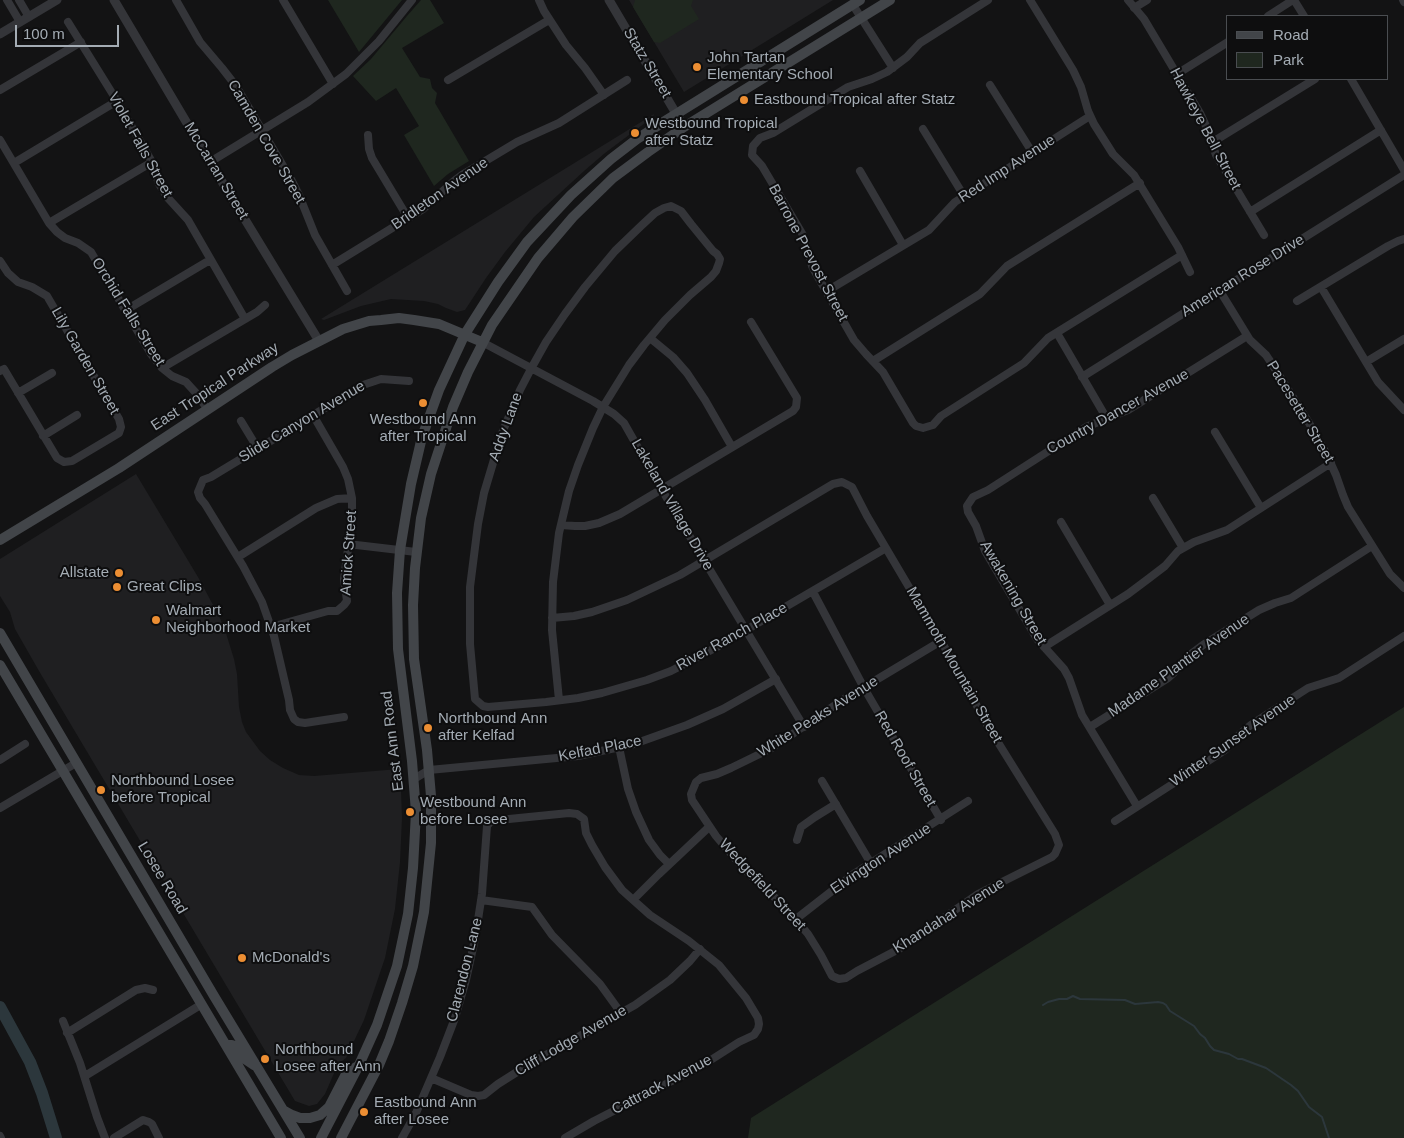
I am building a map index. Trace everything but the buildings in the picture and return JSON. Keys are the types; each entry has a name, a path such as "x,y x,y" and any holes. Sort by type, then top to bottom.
{"main road":[{"path":"482,342 500,312 538,258 573,217 623,170 684,127 890,0"},
{"path":"465,334 489,294 538,230 611,159 637,139 676,114 856,2"},
{"name":"East Tropical Parkway","path":"0,540 120,468 272,367 334,333 371,321 399,318 439,324 482,342"},
{"name":"East Ann Road","path":"321,1138 372,1037 391,985 408,914 415,835 414,779 398,649 397,593 400,550 411,484 421,443 439,390 465,334"},
{"name":"East Ann Road","path":"341,1138 379,1066 398,1016 420,934 427,884 431,828 429,770 414,653 413,599 416,552 421,518 434,462 453,407 482,342"},
{"name":"Losee Road","path":"0,633 226,1017 300,1138"},
{"name":"Losee Road","path":"0,665 281,1138"},
{"path":"391,985 406,990"},
{"path":"202,1004 210,1003 215,1011 226,1017"},
{"path":"226,1045 236,1047 242,1057 257,1066"},
{"path":"283,1110 300,1118 320,1115 329,1107 346,1074 359,1065"}],"street":[{"path":"7,0 20,22"},
{"path":"19,0 29,17"},
{"path":"0,34 57,0"},
{"name":"McCarran Street","path":"114,0 319,341"},
{"name":"Camden Cove Street","path":"176,0 200,42 236,86 296,188 315,235 346,291"},
{"path":"283,0 333,84"},
{"path":"210,162 308,102 346,74 369,52 412,0"},
{"path":"539,0 549,20 566,45 604,95"},
{"name":"Statz Street","path":"609,0 684,127"},
{"path":"856,2 861,18 893,68 920,43 988,0"},
{"path":"1030,0 1073,70 1090,116 1113,154 1132,172 1140,183 1190,272"},
{"name":"Hawkeye Bell Street","path":"1128,0 1144,19 1200,113 1216,155 1264,235"},
{"path":"1134,8 1147,0"},
{"path":"1270,15 1293,0 1303,15"},
{"path":"448,80 549,20"},
{"name":"Violet Falls Street","path":"68,22 152,162 167,197 188,220 245,319"},
{"path":"0,90 81,42"},
{"path":"1177,74 1226,43"},
{"name":"Barrone Prevost Street","path":"893,68 880,76 848,87 773,133 760,138 753,146 752,155 762,166 798,227 806,242 812,266 854,340 883,372 913,423 923,428 933,425 941,416 1024,363 1043,343 1056,333"},
{"name":"Bridleton Avenue","path":"332,265 422,209 462,175 517,142 559,123 627,80"},
{"path":"1211,143 1313,80"},
{"path":"1352,80 1404,170"},
{"path":"990,85 1032,152"},
{"path":"14,163 117,102"},
{"name":"Red Imp Avenue","path":"826,291 928,230 955,202 1090,116"},
{"path":"923,129 964,196"},
{"path":"1250,212 1381,130"},
{"path":"368,134 372,158 408,218"},
{"name":"Orchid Falls Street","path":"0,140 49,223 56,232 91,252 162,368 172,376 186,382 208,410"},
{"path":"49,223 152,162"},
{"path":"860,172 903,245"},
{"name":"American Rose Drive","path":"1082,377 1404,175"},
{"path":"873,361 980,294 1007,266 1140,183"},
{"name":"Addy Lane","path":"478,702 475,699 474,693 470,644 470,587 484,493 502,433 520,390 546,342 585,287 615,251 655,214 671,206 681,211 720,259 716,271 711,277 676,308 650,338"},
{"path":"1298,301 1388,246 1404,239"},
{"path":"1107,419 1056,333 1182,255"},
{"path":"126,310 210,260"},
{"name":"Lily Garden Street","path":"0,261 8,273 18,282 32,287 47,296 119,419 121,427 119,432 72,461 64,462 56,458 43,436"},
{"path":"1321,287 1384,390 1404,410"},
{"name":"Pacesetter Street","path":"1220,290 1247,336 1266,355 1309,423 1331,464 1346,501 1390,574 1404,588"},
{"path":"162,368 245,319 265,305"},
{"path":"561,525 585,526 608,520 662,490 793,411 796,407 797,398 751,322"},
{"name":"Country Dancer Avenue","path":"967,506 973,497 988,490 1086,427 1128,410 1247,336"},
{"path":"559,700 552,618 553,582 561,525 569,491 603,407 624,372 650,338 673,357 687,373 708,404 732,447"},
{"path":"1366,362 1404,339"},
{"name":"Lakeland Village Drive","path":"482,342 532,367 603,407 624,423 804,727"},
{"path":"2,370 43,436 77,415"},
{"path":"18,393 52,373"},
{"name":"Slide Canyon Avenue","path":"238,557 200,498 198,492 201,483 206,478 211,477 258,449 363,384 388,379 409,381"},
{"name":"Amick Street","path":"271,627 337,611 341,609 346,601 344,579 352,520 352,498 343,467 313,415"},
{"path":"241,421 258,449"},
{"path":"1215,432 1261,508"},
{"path":"1044,647 1158,572 1178,551 1200,540 1221,533 1331,464"},
{"name":"Mammoth Mountain Street","path":"705,561 833,484 842,482 852,487 986,723 1055,834 1059,845 1058,850"},
{"path":"344,717 305,723 294,719 290,710 271,627 259,595 238,557 322,505 336,499 352,498"},
{"path":"1153,498 1183,548"},
{"name":"Awakening Street","path":"967,506 985,551 1037,639 1064,669 1082,715 1137,806"},
{"path":"1061,522 1110,605"},
{"path":"348,544 416,552"},
{"name":"Madame Plantier Avenue","path":"1090,727 1168,678 1191,654 1203,645 1259,610 1291,598 1372,546"},
{"name":"River Ranch Place","path":"478,702 488,707 578,698 647,680 696,659 886,548"},
{"path":"552,618 592,612 627,600 705,561"},
{"name":"Red Roof Street","path":"812,592 864,688 941,820"},
{"name":"Winter Sunset Avenue","path":"1116,821 1225,750 1252,724 1300,693 1308,688 1338,678 1404,636"},
{"name":"White Peaks Avenue","path":"693,787 701,778 717,774 779,744 841,701 941,641"},
{"name":"Kelfad Place","path":"414,779 429,770 578,756 660,736 722,709 776,679"},
{"path":"0,760 25,744"},
{"path":"619,747 628,790 636,812 650,840 669,864"},
{"path":"0,808 76,763"},
{"path":"822,781 870,862"},
{"name":"Wedgefield Street","path":"693,787 692,800 716,836 743,868 796,919 815,944 832,976 839,979"},
{"name":"Elvington Avenue","path":"796,919 854,872 941,820 968,801"},
{"path":"796,840 801,827 836,804"},
{"name":"Clarendon Lane","path":"402,1138 416,1113 431,1078 462,996 472,955 484,882 487,826 490,822 556,814 580,815 584,819 586,833 605,868 622,890 633,900"},
{"path":"700,949 650,915 633,900 710,827"},
{"name":"Khandahar Avenue","path":"839,979 846,978 899,949 978,894 1052,857 1058,850"},
{"path":"481,900 532,907 552,935 600,984 621,1013"},
{"name":"Cliff Lodge Avenue","path":"431,1078 471,1095 484,1095 528,1065 621,1013 670,980 700,949"},
{"name":"Cattrack Avenue","path":"565,1138 703,1065 739,1042 754,1035 758,1030 758,1018 737,986 719,965 700,949"},
{"path":"67,1033 136,990 145,988 153,990"},
{"path":"85,1076 202,1004"},
{"path":"63,1021 85,1076 105,1138"},
{"path":"114,1138 143,1120 152,1124 159,1138"}],"shaded area":[{"name":"John Tartan Elementary School","path":"629,0 833,0 684,92"},
{"path":"654,114 653,117 584,171 534,217 505,252 465,310 457,312 438,304 424,301 391,299 361,306 324,320 321,319"},
{"path":"136,474 198,577 219,616 234,659 242,722 246,732 260,751 283,768 299,775 314,776 399,769 402,818 400,862 395,909 385,958 364,1020 346,1058 338,1064 325,1094 317,1104 309,1106 295,1101 39,671 15,629 10,612 0,596 0,559"}],"green space":[{"path":"328,0 402,0 359,52"},
{"path":"421,0 430,0 444,23 402,48 420,77 430,79 432,88 437,93 435,103 469,161 448,174 434,186 404,135 419,126 396,88 376,101 353,76 371,59"},
{"path":"635,0 693,0 691,6 699,19 660,43 654,42 633,7"},
{"path":"1404,707 1404,1138 748,1138 751,1118"}],"waterway":[{"path":"1043,1005 1073,996 1080,999 1125,1000 1135,1004 1163,1003 1170,1011 1194,1026 1214,1050 1266,1068 1291,1085 1298,1091 1309,1107 1322,1117 1329,1138"},
{"path":"0,1007 30,1062 56,1138"}],"place":[{"name":"John Tartan Elementary School","path":"697,67"},
{"name":"Eastbound Tropical after Statz","path":"744,100"},
{"name":"Westbound Tropical after Statz","path":"635,133"},
{"name":"Westbound Ann after Tropical","path":"423,403"},
{"name":"Allstate","path":"119,573"},
{"name":"Great Clips","path":"117,587"},
{"name":"Walmart Neighborhood Market","path":"156,620"},
{"name":"Northbound Ann after Kelfad","path":"428,728"},
{"name":"Northbound Losee before Tropical","path":"101,790"},
{"name":"Westbound Ann before Losee","path":"410,812"},
{"name":"McDonald's","path":"242,958"},
{"name":"Northbound Losee after Ann","path":"265,1059"},
{"name":"Eastbound Ann after Losee","path":"364,1112"}]}
